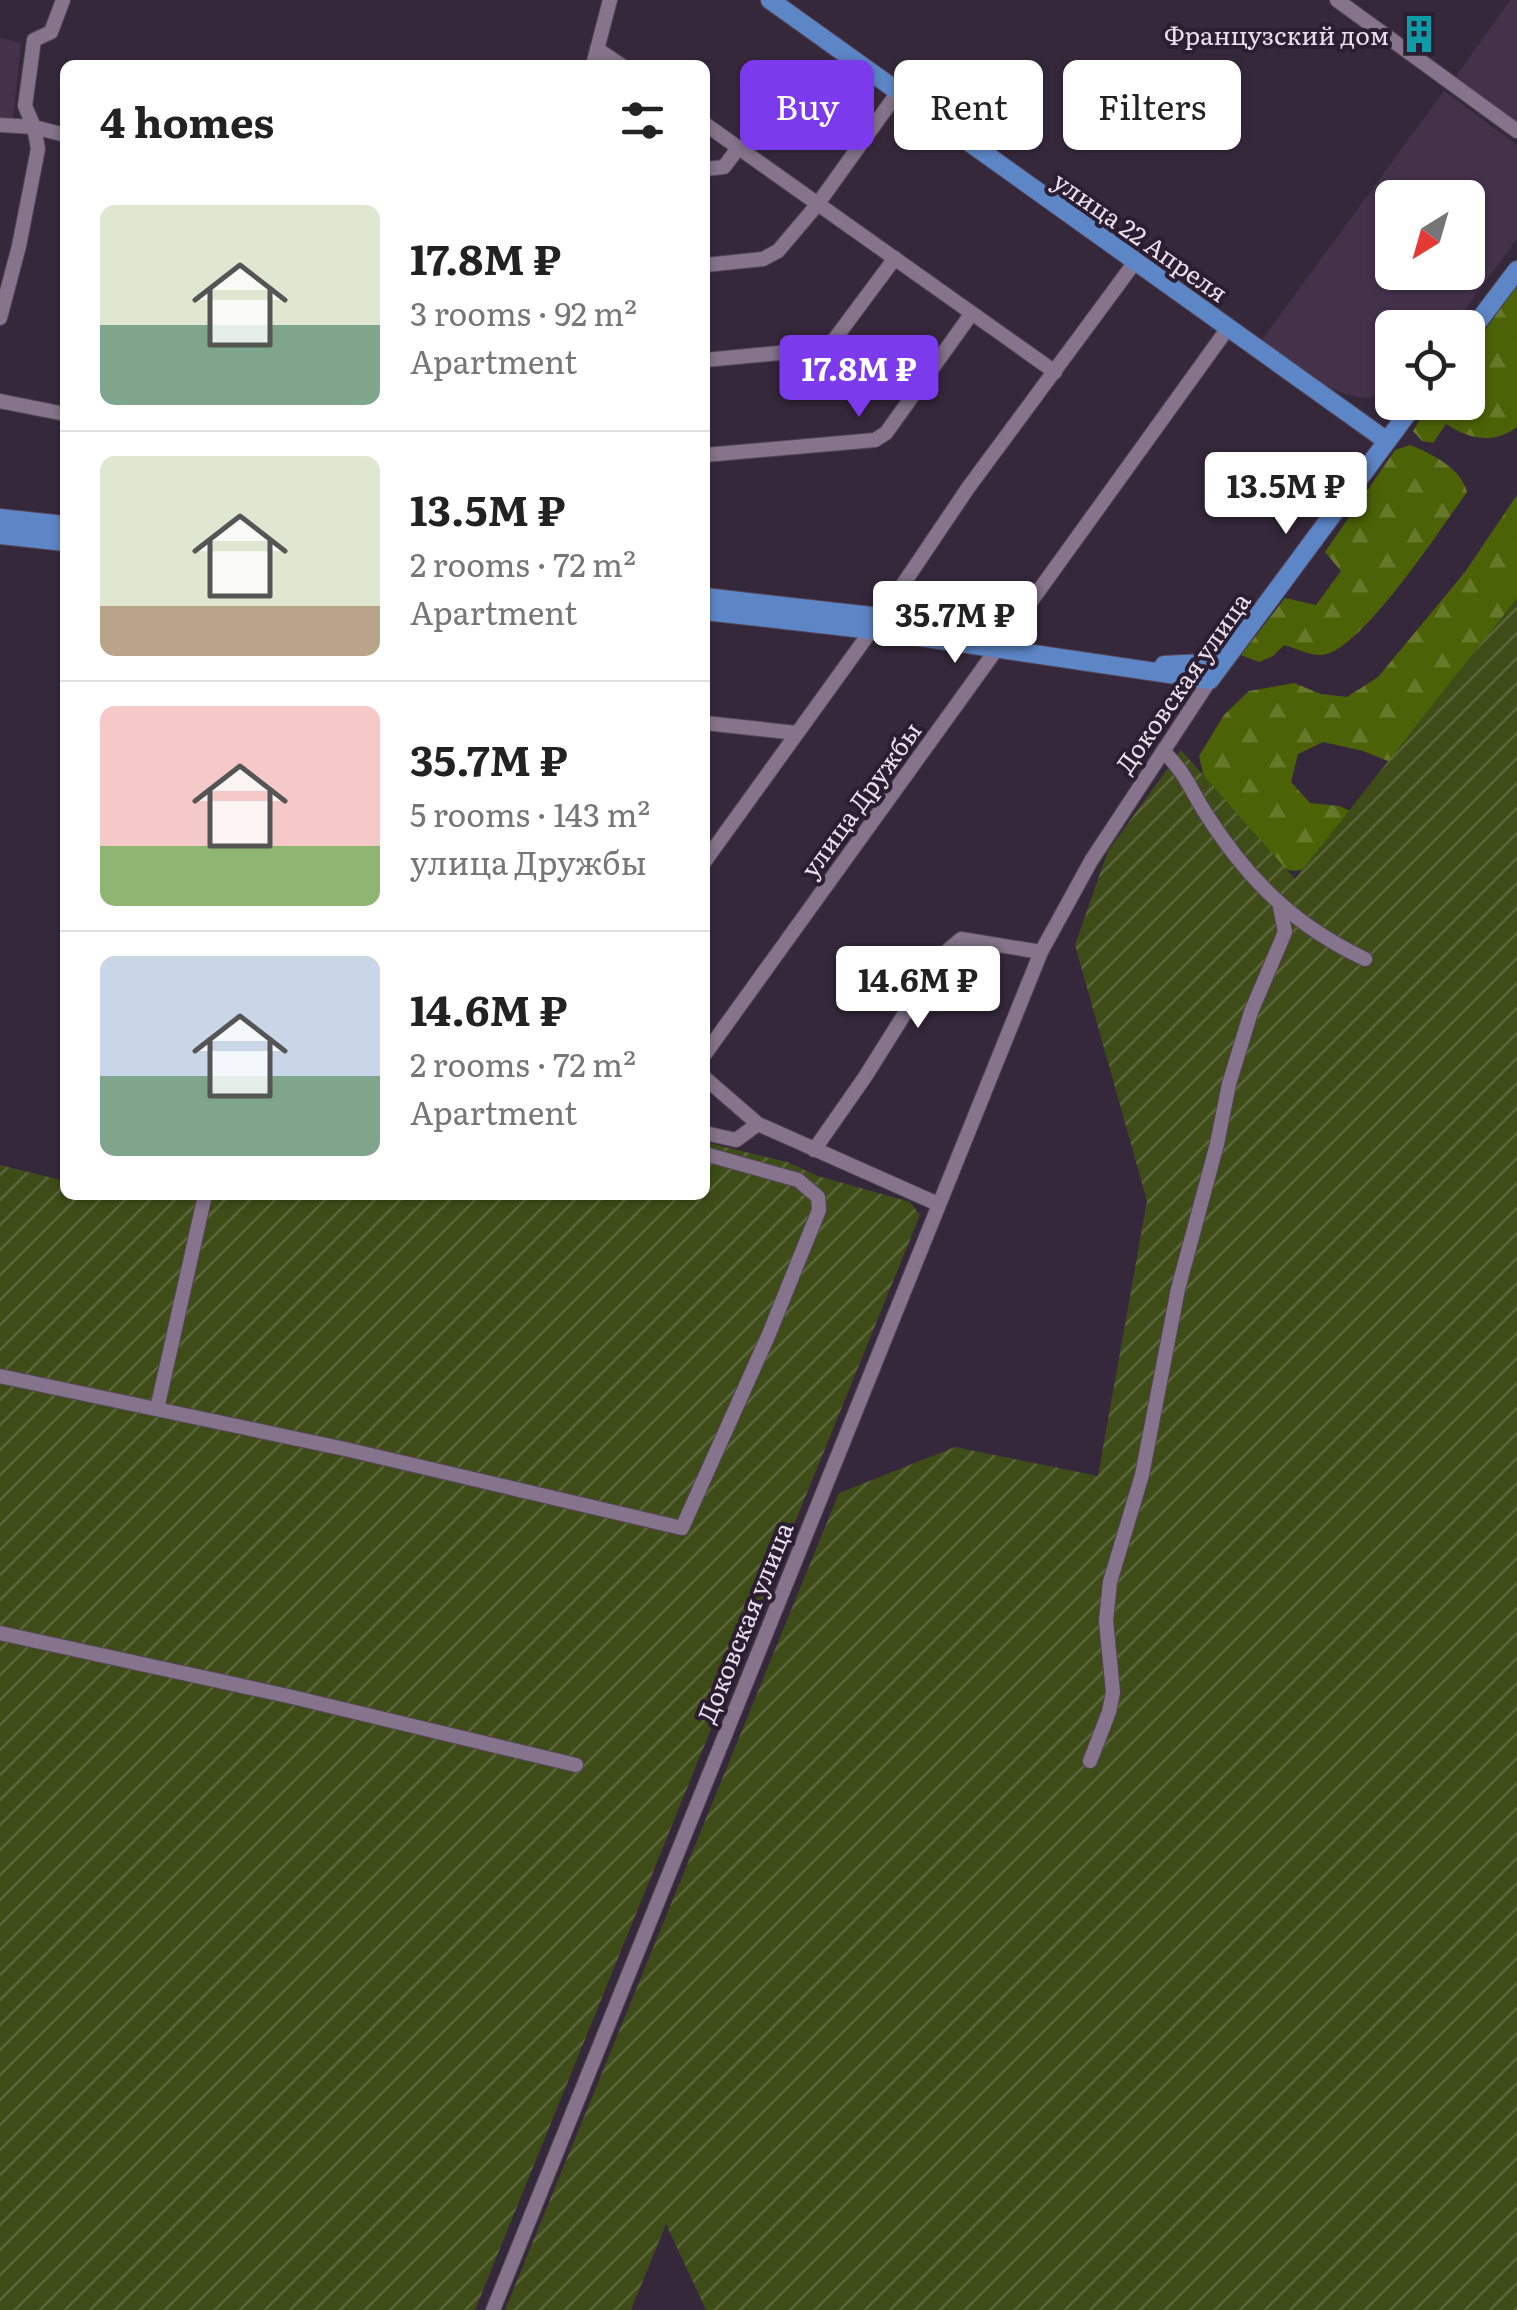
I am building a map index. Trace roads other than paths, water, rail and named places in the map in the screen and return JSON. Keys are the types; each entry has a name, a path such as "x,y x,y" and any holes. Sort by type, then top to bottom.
{"main road":[{"name":"улица 22 Апреля","path":"770,0 894,89"},
{"name":"улица 22 Апреля","path":"979,150 1387,441"},
{"path":"1485,312 1517,270"},
{"name":"Доковская улица","path":"1210,680 1403,420"},
{"path":"0,518 60,524"},
{"path":"0,535 60,541"},
{"path":"710,597 876,623"},
{"path":"710,611 984,632 999,643 1210,680"},
{"path":"999,643 1174,666 1223,662"}],"street":[{"path":"0,318 38,148 25,106 34,40 50,32 63,0"},
{"path":"594,60 610,0"},
{"path":"1336,0 1517,132"},
{"path":"597,49 613,60"},
{"path":"710,264 762,259 778,252 894,98"},
{"path":"0,124 60,134"},
{"path":"710,127 1055,372"},
{"path":"710,168 724,167 739,147"},
{"path":"710,360 821,349 834,340 895,258"},
{"path":"710,854 968,488 1135,262"},
{"path":"710,455 875,440 886,433 972,313"},
{"name":"улица Дружбы","path":"710,1047 1228,328"},
{"path":"0,402 60,413"},
{"name":"Доковская улица","path":"492,2310 1042,952 1091,861 1210,680"},
{"path":"710,724 798,733"},
{"path":"1163,750 1183,770 1204,811 1236,858 1279,902 1326,941 1366,959"},
{"path":"1090,1761 1113,1692 1106,1621 1110,1582 1142,1474 1178,1288 1229,1084 1251,1012 1285,932 1279,902"},
{"path":"814,1150 865,1078 941,956 961,939 1042,952"},
{"path":"710,1082 758,1124 938,1204"},
{"path":"710,1134 736,1140 758,1124"},
{"path":"0,1376 682,1528 770,1334 819,1210 818,1197 798,1180 710,1155"},
{"path":"156,1410 203,1200"},
{"path":"0,1633 576,1765"}],"place":[{"name":"Французский дом","path":"1419,34"}]}
